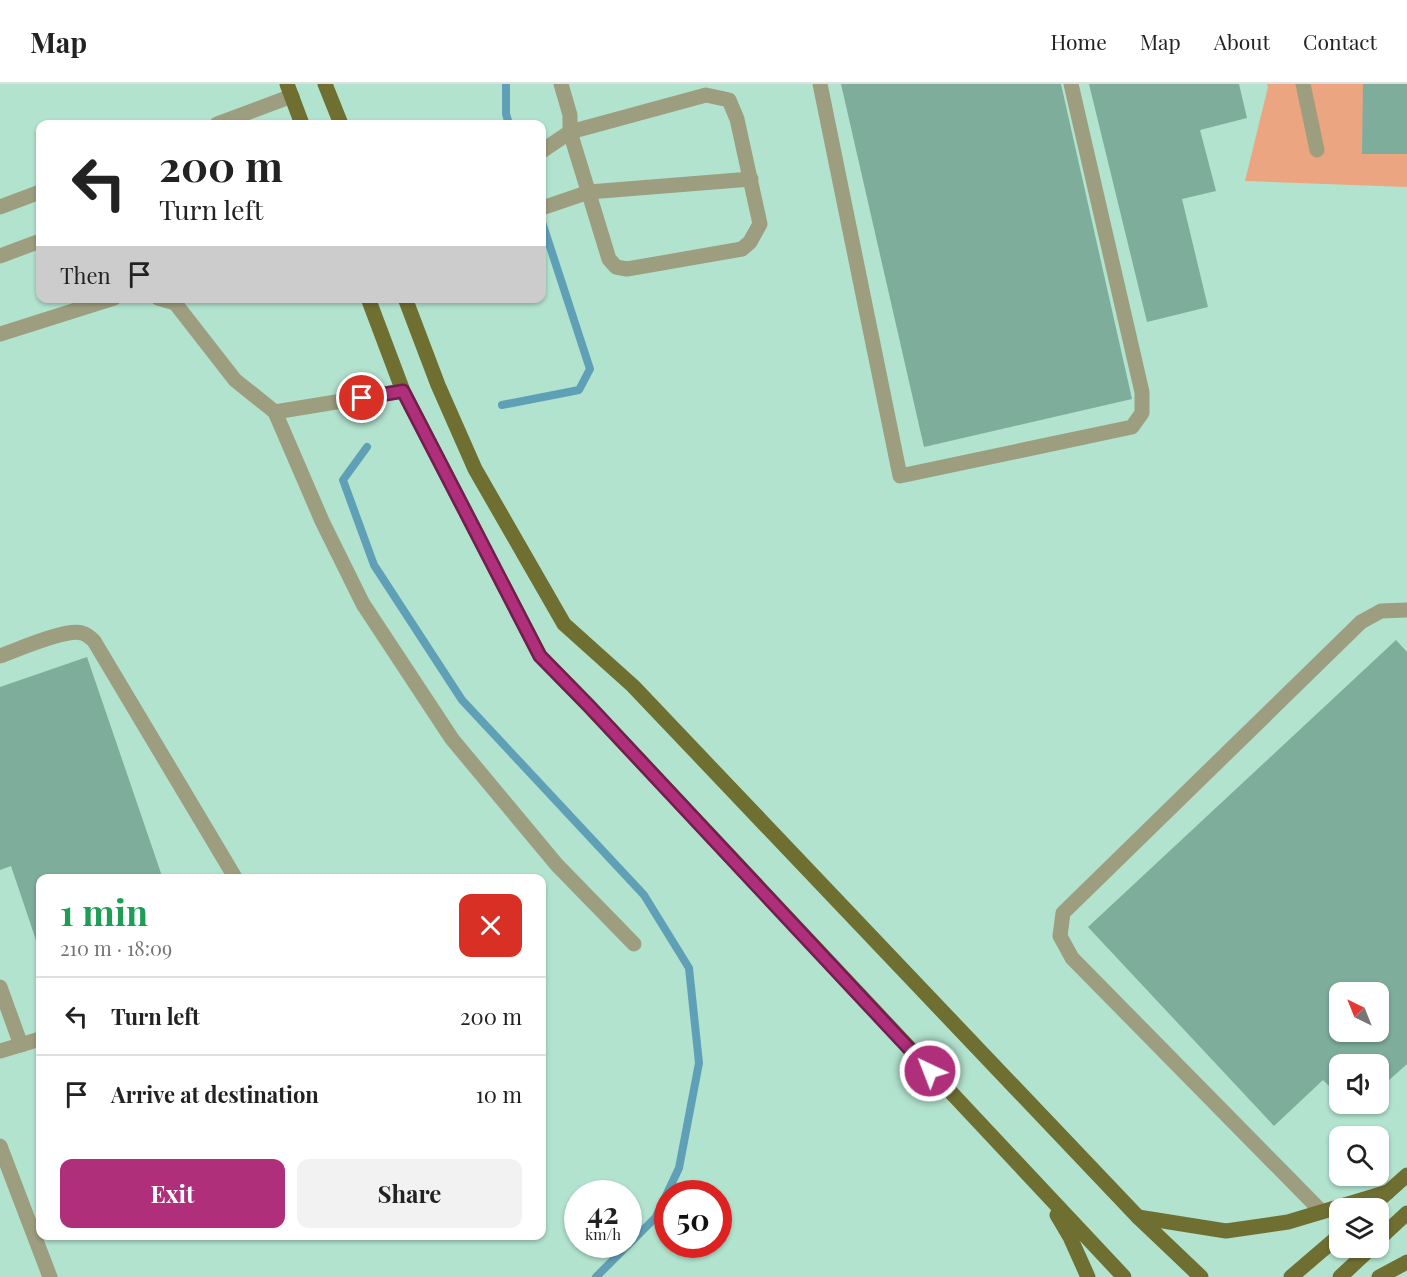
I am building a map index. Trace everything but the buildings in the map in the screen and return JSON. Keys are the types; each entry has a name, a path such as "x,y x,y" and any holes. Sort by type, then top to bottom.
{"main road":[{"path":"325,84 338,120"},
{"path":"290,90 301,120"},
{"path":"370,303 403,391 540,656 1122,1276"},
{"path":"407,303 438,385 475,469 564,624 633,686 1138,1216 1201,1277"},
{"path":"1381,1198 1407,1175"},
{"path":"1044,1192 1070,1238 1088,1277"},
{"path":"1138,1216 1226,1231 1288,1222 1388,1192"},
{"path":"1389,1230 1407,1213"},
{"path":"1291,1277 1329,1244"},
{"path":"1340,1277 1360,1258"},
{"path":"1379,1277 1407,1261"},
{"path":"1389,1277 1407,1261"}],"lane":[{"path":"546,148 570,132 706,94 729,100 737,119 760,224 750,242 742,249 627,269 616,267 609,259 570,132 570,115 561,84"},
{"path":"820,84 900,476 1132,427 1142,413 1142,392 1071,84"},
{"path":"1303,84 1317,150"},
{"path":"226,120 290,90"},
{"path":"546,206 589,192 751,179"},
{"path":"0,207 36,194"},
{"path":"0,256 36,242"},
{"path":"0,334 98,303"},
{"path":"175,303 235,380 275,412 322,521 363,604 452,739 557,865 634,944"},
{"path":"275,412 403,391"},
{"path":"1322,1212 1072,958 1060,936 1063,913 1361,622 1381,611 1407,610"},
{"path":"0,657 59,635 82,633 94,640 233,874"},
{"path":"0,987 21,1045"},
{"path":"0,1051 36,1040"},
{"path":"0,1146 50,1277"}],"shaded area":[{"path":"1267,84 1407,84 1407,187 1245,181"}],"waterway":[{"path":"506,84 508,120"},
{"path":"502,405 579,390 590,369 546,234"},
{"path":"367,447 343,480 374,565 462,700 644,895 689,968 699,1063 679,1168 656,1217 642,1231"},
{"path":"596,1277 615,1258"}],"route":[{"path":"362,398 403,391 540,656 930,1071"}]}
